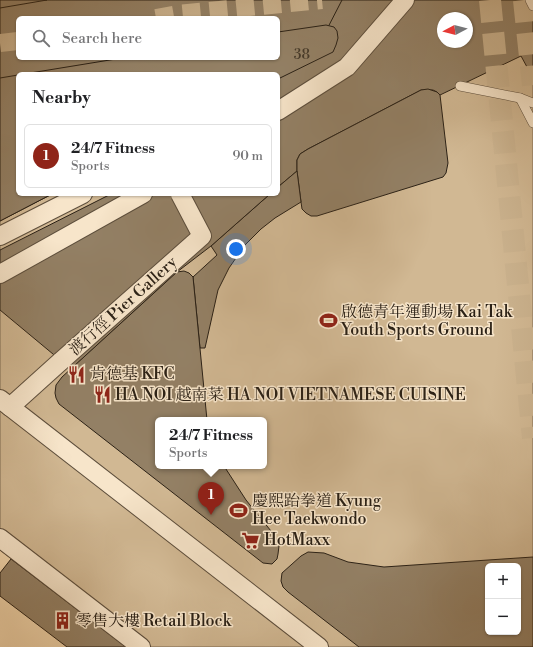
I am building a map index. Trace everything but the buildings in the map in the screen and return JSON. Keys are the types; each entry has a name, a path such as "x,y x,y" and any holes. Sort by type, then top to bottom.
{"street":[{"path":"280,110 347,67 405,0"},
{"path":"0,236 79,196"},
{"path":"0,274 139,196"},
{"name":"渡行徑 Pier Gallery","path":"5,403 61,361 202,236 181,196"},
{"path":"5,403 319,647"},
{"path":"0,538 141,647"}],"lane":[{"path":"530,0 533,6"},
{"path":"460,86 520,98 533,103"},
{"path":"520,98 533,123"}],"shaded area":[{"name":"啟德青年運動場 Kai Tak Youth Sports Ground","path":"0,0 533,0 533,647 126,647 0,550"}],"tunnel":[{"path":"167,16 322,0"},
{"path":"490,0 533,438"},
{"path":"524,0 533,85"},
{"path":"0,43 16,41"}],"place":[{"name":"啟德青年運動場 Kai Tak Youth Sports Ground","path":"328,321"},
{"name":"肯德基 KFC","path":"77,374"},
{"name":"HA NOI 越南菜 HA NOI VIETNAMESE CUISINE","path":"102,395"},
{"name":"慶熙跆拳道 Kyung Hee Taekwondo","path":"239,510"},
{"name":"24/7 Fitness","path":"211,515"},
{"name":"HotMaxx","path":"251,540"},
{"name":"零售大樓 Retail Block","path":"63,621"}]}
